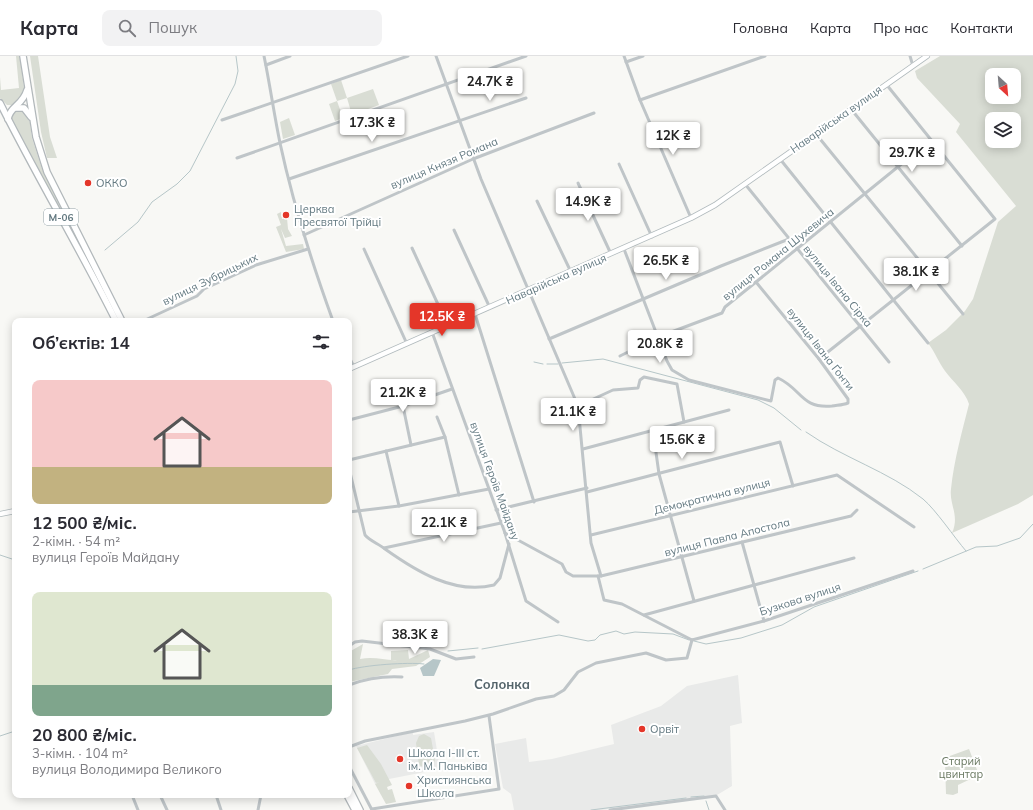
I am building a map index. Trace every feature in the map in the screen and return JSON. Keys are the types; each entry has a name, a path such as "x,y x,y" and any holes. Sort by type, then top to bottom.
{"highway":[{"name":"М-06","path":"23,56 38,146 52,185 116,317"},
{"path":"8,118 10,111 24,100 28,87"},
{"name":"М-06","path":"0,103 116,317"},
{"path":"15,108 22,107 27,110 33,123"},
{"path":"352,794 360,810"},
{"path":"348,798 354,810"}],"street":[{"path":"264,56 280,143 289,179 308,249 332,318"},
{"path":"266,65 290,56"},
{"path":"222,120 408,56"},
{"path":"352,746 365,741 489,716 536,699 554,696 564,690 578,672 596,663 646,653 666,660 687,658 692,640 622,604 604,600 591,535 578,406 481,180 436,56"},
{"path":"237,158 526,56"},
{"path":"624,56 640,100 692,218"},
{"path":"626,62 644,56"},
{"path":"640,100 765,56"},
{"path":"910,56 913,66"},
{"name":"Наварійська вулиця","path":"352,368 652,237 692,218 715,205 927,56"},
{"path":"819,359 861,328 994,221 995,217 886,84"},
{"path":"289,179 526,98"},
{"path":"851,109 962,246"},
{"name":"вулиця Князя Романа","path":"304,235 473,159 594,113"},
{"path":"816,134 962,314"},
{"name":"вулиця Романа Шухевича","path":"620,356 658,337 719,315 756,282 932,140"},
{"path":"780,159 928,343"},
{"path":"619,164 652,237"},
{"path":"578,183 611,254"},
{"name":"вулиця Івана Сірка","path":"745,184 889,362"},
{"path":"537,201 571,272"},
{"path":"454,230 490,308"},
{"path":"549,339 789,239"},
{"path":"412,248 448,326"},
{"name":"вулиця Зубрицьких","path":"149,318 197,296 204,289 256,265 308,249"},
{"path":"364,249 407,344"},
{"path":"624,249 658,337"},
{"name":"вулиця Івана Ґонти","path":"658,337 667,361 678,375 689,380 771,401 775,380 778,378 798,393 806,402 814,405 821,407 848,403 848,399 819,359 756,282"},
{"path":"475,314 534,502"},
{"name":"вулиця Героїв Майдану","path":"432,332 505,532 526,601 558,622"},
{"path":"578,406 613,390 636,388 639,386 640,380 644,377 677,384 684,422"},
{"path":"352,419 403,406 452,389"},
{"path":"403,406 411,445"},
{"path":"583,449 729,410"},
{"path":"437,418 445,437 459,495"},
{"path":"653,431 659,474 694,601"},
{"path":"352,459 445,437"},
{"path":"496,510 659,474 780,442 793,486"},
{"path":"386,451 399,506"},
{"name":"Демократична вулиця","path":"591,535 837,475 914,527"},
{"path":"352,482 365,535 415,569 450,585 490,586 496,583 500,578 509,544"},
{"path":"352,512 399,506 489,489"},
{"name":"вулиця Павла Апостола","path":"505,532 562,564 566,572 573,576 599,576 851,516 857,510"},
{"path":"0,514 12,512"},
{"path":"384,548 501,523"},
{"path":"742,542 764,621"},
{"path":"644,615 854,558"},
{"name":"Бузкова вулиця","path":"692,640 764,621 913,571"},
{"path":"352,644 362,641 430,648 456,659 474,657"},
{"path":"352,684 360,681 394,677 402,678"},
{"path":"352,772 372,809 500,789 489,716"},
{"path":"610,810 716,796 725,810"},
{"path":"133,798 138,810"},
{"path":"161,798 167,810"},
{"path":"217,798 221,810"},
{"path":"258,810 261,798"}],"shaded area":[{"path":"433,659 441,660 434,676 423,676 420,668"},
{"path":"738,675 742,723 730,726 732,786 717,795 602,810 514,810 511,794 503,788 495,744 526,738 529,762 552,759 614,744 611,725 661,706 687,686"},
{"name":"Школа І-ІІІ ст. ім. М. Паньківа","path":"413,732 413,735 434,732 440,769 389,779 375,784 356,746"}],"green space":[{"path":"16,56 20,56 25,95 14,105 7,105 0,98 0,77 1,90 19,88"},
{"path":"30,56 38,56 50,137 57,158 47,158 41,132"},
{"path":"940,56 1033,56 1033,495 1018,504 952,533 955,515 951,500 952,478 958,446 969,404 962,391 943,368 928,343 946,330 965,311 973,299 998,222 1016,206 956,132 960,124 917,78 915,71"},
{"path":"341,80 347,98 337,101 331,84"},
{"path":"373,89 379,105 352,115 347,98"},
{"path":"337,101 343,118 335,121 329,104"},
{"path":"21,108 29,116 32,138 42,169 118,318 116,318 11,119 13,111"},
{"path":"289,118 295,135 283,139 280,122"},
{"path":"281,212 282,219 287,218 288,229 292,236 285,238 281,229 286,246 303,244 304,249 286,252 276,227 281,225 277,214"},
{"path":"363,644 360,659 370,658 391,660 391,651 408,650 409,659 428,650 430,657 416,666 392,669 388,674 352,681 352,650"},
{"path":"424,734 431,738 435,760 432,768 427,769 419,765 416,743 419,736"},
{"path":"367,745 381,764 392,785 387,787 388,790 392,789 396,802 386,804 375,784 379,782 376,783 357,748"},
{"name":"Старий цвинтар","path":"969,749 979,775 958,785 958,793 953,795 946,794 945,761 947,757"}],"waterway":[{"path":"105,250 138,222 152,202 177,184 190,171 235,84 238,71 236,56"},
{"path":"562,363 603,359 758,400 774,408 801,430"},
{"path":"534,362 543,364"},
{"path":"547,364 558,364"},
{"path":"806,432 835,450 895,480 923,499 966,551"},
{"path":"923,569 976,547 997,546 1020,538 1033,524"},
{"path":"0,555 12,559"},
{"path":"694,641 706,644 741,638 782,625 814,607 918,571"},
{"path":"482,649 559,635 588,641 595,640 600,635 616,631 624,634 635,632 673,634 689,640"},
{"path":"448,651 478,648"},
{"path":"352,669 386,664 424,664"},
{"path":"0,736 12,732"},
{"path":"691,797 704,796"},
{"path":"591,810 686,798"},
{"path":"706,801 709,810"}],"place":[{"name":"ОККО","path":"88,183"},
{"name":"Церква Пресвятої Трійці","path":"286,215"},
{"name":"Орвіт","path":"642,729"},
{"name":"Школа І-ІІІ ст. ім. М. Паньківа","path":"400,759"},
{"name":"Християнська Школа","path":"409,786"}],"district":[{"name":"Солонка","path":"502,684"}]}
